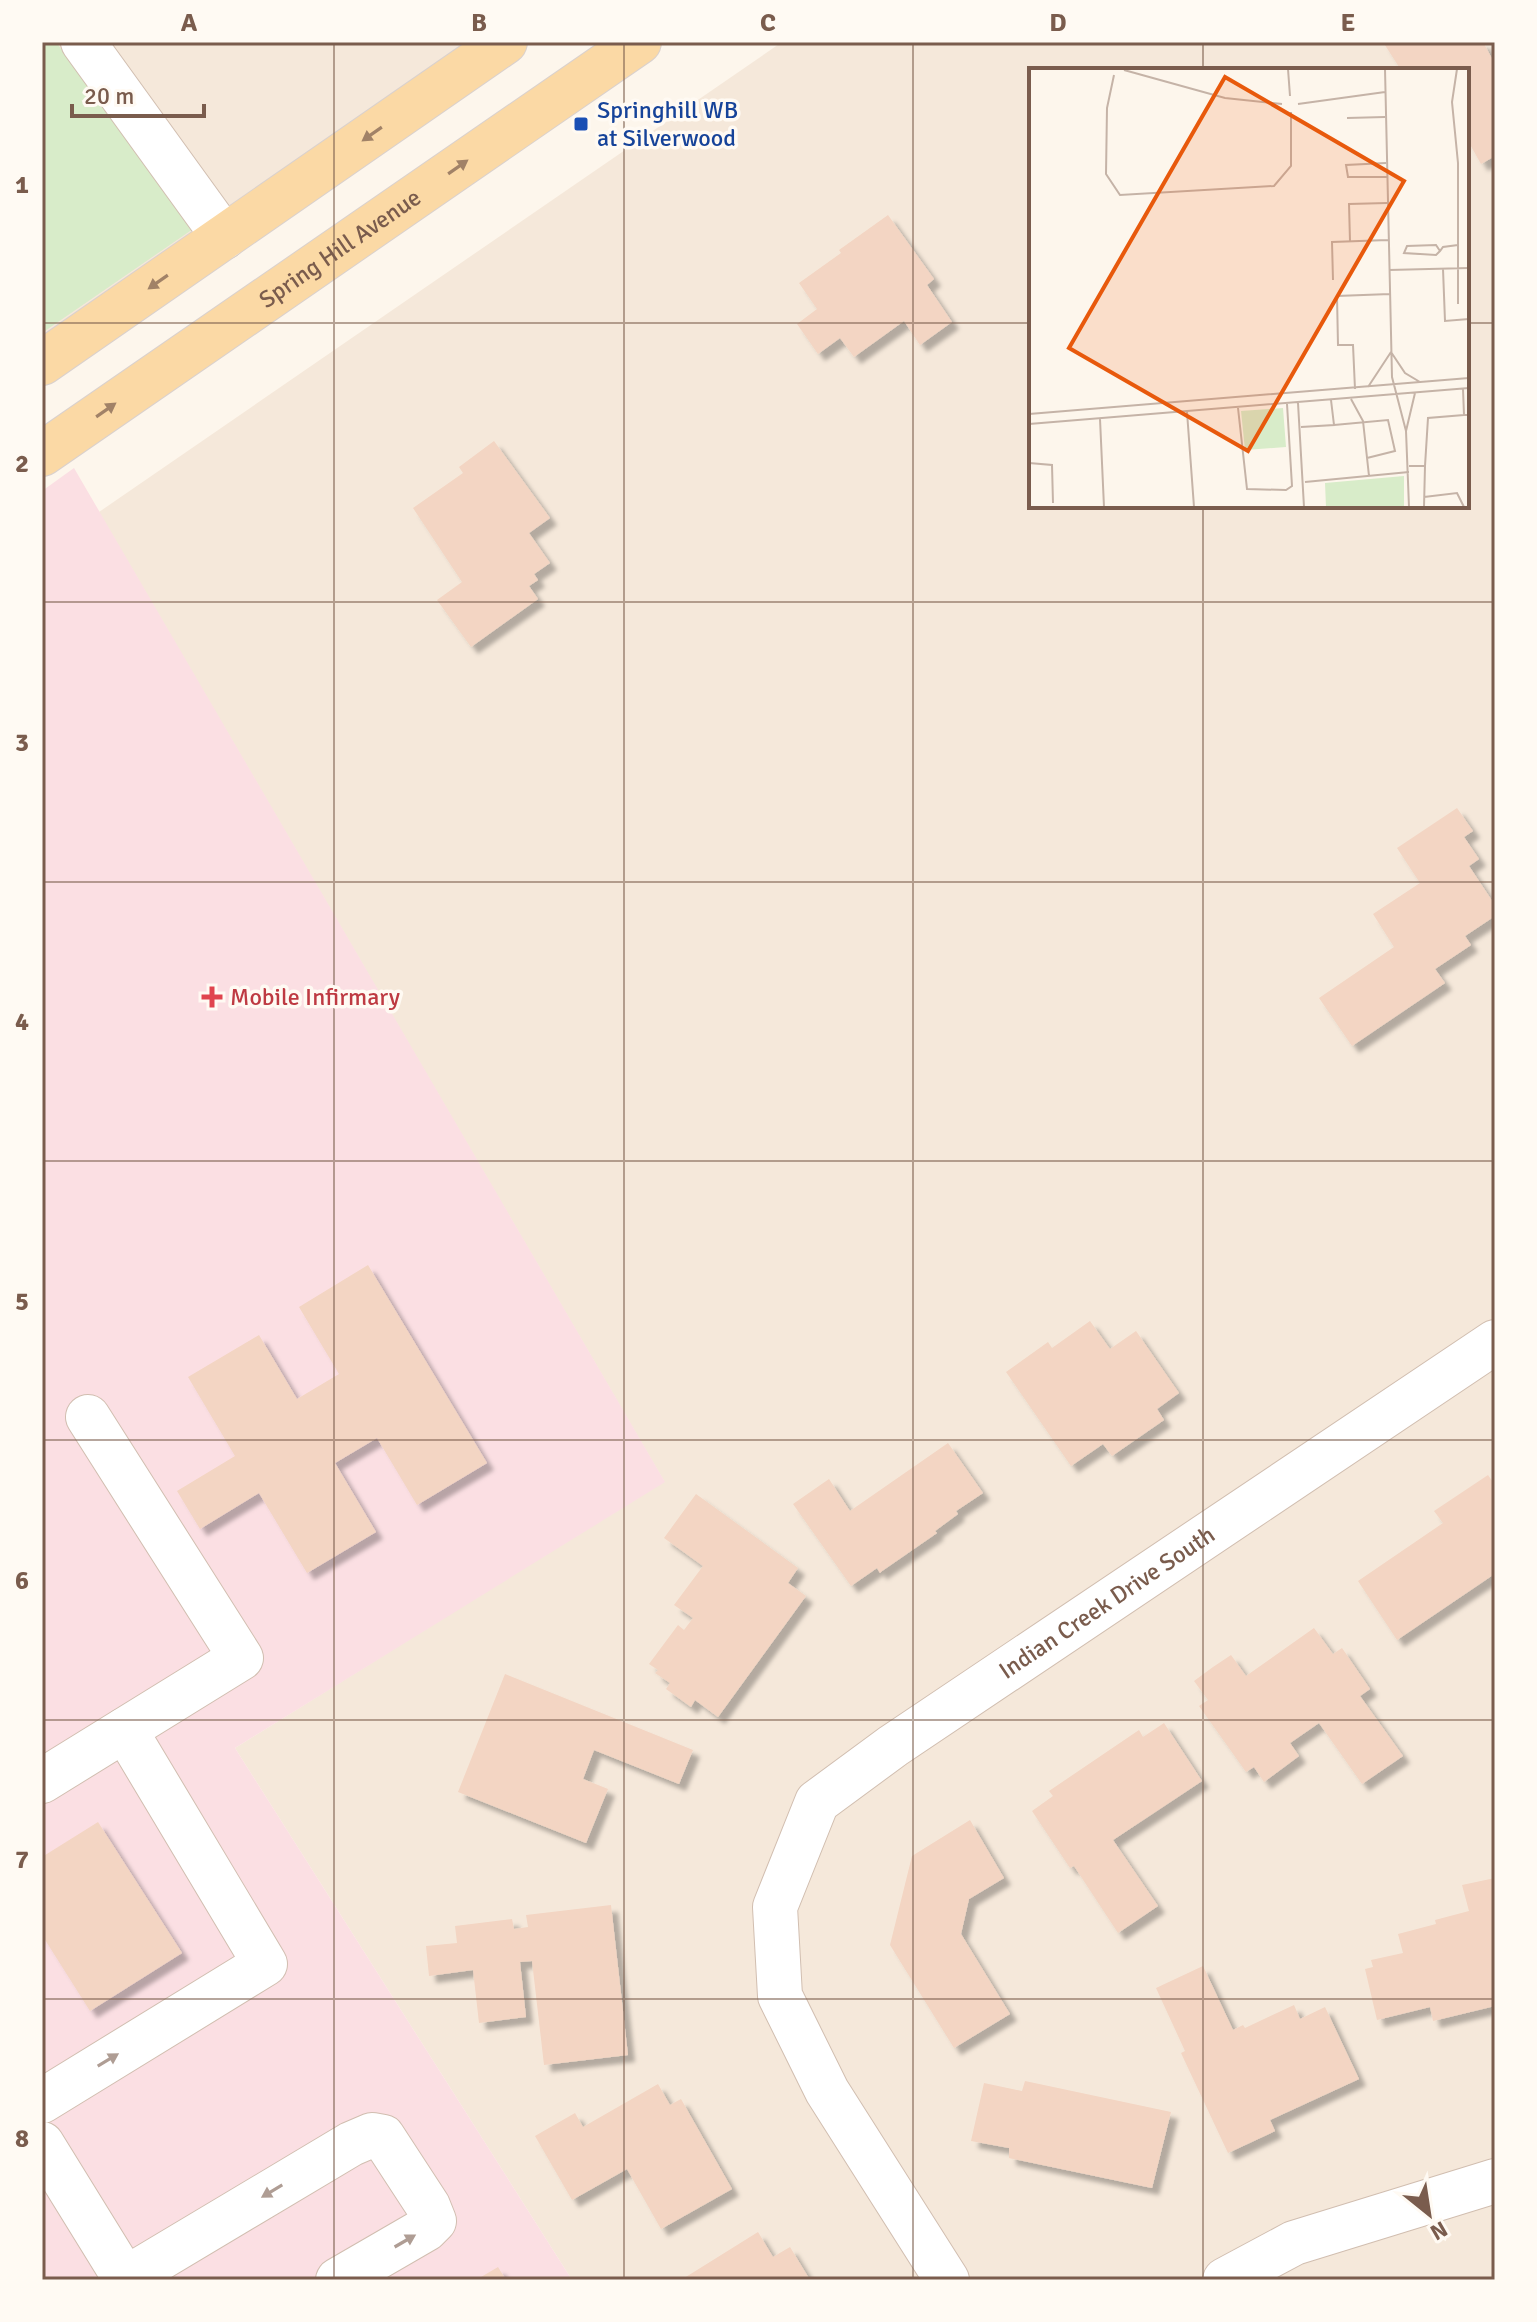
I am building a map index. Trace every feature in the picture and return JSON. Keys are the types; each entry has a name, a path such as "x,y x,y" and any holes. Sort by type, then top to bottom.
{"main road":[{"path":"42,363 505,42"},
{"name":"Spring Hill Avenue","path":"42,454 639,42"}],"street":[{"path":"83,42 224,237"},
{"name":"Indian Creek Drive South","path":"947,2280 827,2091 780,1996 775,1907 817,1802 893,1746 1495,1342"},
{"path":"42,1781 241,1658 88,1417"},
{"path":"42,2101 265,1964 125,1730"},
{"path":"42,2144 125,2279 351,2144 372,2135 383,2137 428,2206 434,2221 426,2229 338,2280"},
{"path":"1225,2280 1294,2243 1495,2181"}],"shaded area":[{"path":"42,42 483,42 42,342"},
{"path":"782,42 1495,42 1495,2280 572,2280 235,1748 664,1481 99,512"},
{"name":"Mobile Infirmary","path":"74,468 665,1482 235,1748 572,2280 42,2280 42,491"}],"green space":[{"path":"42,42 56,42 193,229 42,333"}],"building":[{"path":"1383,42 1483,42 1495,64 1495,156 1481,164 1469,143 1469,68 1400,68"},
{"path":"888,215 934,279 927,285 952,322 920,345 904,321 854,357 840,338 818,354 797,324 817,309 799,283"},
{"path":"494,441 550,518 529,533 550,563 534,574 538,580 529,586 538,599 471,647 437,600 462,582 413,508 463,473 459,467"},
{"path":"1457,808 1473,831 1464,837 1479,859 1469,866 1495,905 1495,916 1465,936 1471,945 1435,969 1445,983 1352,1046 1319,998 1394,947 1373,914 1420,883 1397,848"},
{"path":"368,1265 487,1463 417,1505 377,1438 335,1463 376,1532 307,1573 259,1493 200,1529 177,1491 235,1456 188,1377 259,1335 297,1399 339,1374 299,1307"},
{"path":"1090,1321 1110,1349 1136,1331 1179,1393 1157,1409 1164,1420 1112,1456 1103,1444 1071,1466 1006,1372 1048,1342 1052,1348"},
{"path":"948,1443 983,1493 956,1511 958,1514 935,1531 937,1533 880,1573 877,1568 851,1586 793,1504 829,1479 850,1511"},
{"path":"1488,1475 1495,1485 1495,1578 1493,1575 1397,1640 1358,1581 1443,1523 1434,1511"},
{"path":"696,1494 798,1568 788,1583 806,1596 718,1717 695,1700 691,1707 666,1689 670,1683 655,1673 658,1670 649,1664 678,1625 684,1630 693,1618 674,1605 703,1566 664,1538"},
{"path":"1314,1628 1333,1654 1342,1648 1370,1689 1360,1696 1403,1756 1362,1784 1319,1723 1290,1743 1299,1756 1264,1782 1254,1767 1246,1772 1199,1706 1208,1700 1194,1681 1213,1667 1231,1655 1246,1676"},
{"path":"505,1674 693,1750 679,1784 594,1750 583,1779 608,1789 586,1843 458,1792"},
{"path":"1164,1723 1202,1781 1113,1840 1158,1906 1118,1933 1074,1866 1070,1868 1032,1811 1053,1796 1049,1791 1139,1730 1143,1737"},
{"path":"970,1820 1004,1878 969,1899 961,1934 1010,2014 954,2048 890,1945 912,1856"},
{"path":"98,1822 182,1953 90,2011 42,1935 42,1857"},
{"path":"1495,1878 1495,2006 1433,2021 1430,2007 1377,2020 1365,1969 1373,1967 1371,1960 1403,1953 1398,1934 1469,1911 1462,1885"},
{"path":"611,1905 628,2055 544,2065 532,1961 520,1962 526,2017 479,2023 473,1970 429,1976 426,1946 457,1943 455,1926 512,1919 514,1929 528,1927 526,1915"},
{"path":"1203,1966 1233,2030 1243,2025 1245,2028 1294,2005 1300,2019 1325,2007 1359,2079 1270,2120 1275,2131 1228,2153 1181,2053 1185,2051 1156,1988"},
{"path":"1025,2081 1171,2112 1152,2188 1009,2158 1009,2148 971,2141 984,2083 1022,2091"},
{"path":"658,2084 670,2105 681,2099 732,2189 661,2229 627,2169 572,2200 535,2136 575,2113 583,2127"},
{"path":"758,2232 773,2257 790,2247 810,2280 681,2280"},
{"path":"498,2267 506,2280 476,2280"}],"place":[{"name":"Springhill WB at Silverwood","path":"581,124"},
{"name":"Mobile Infirmary","path":"212,997"}]}
